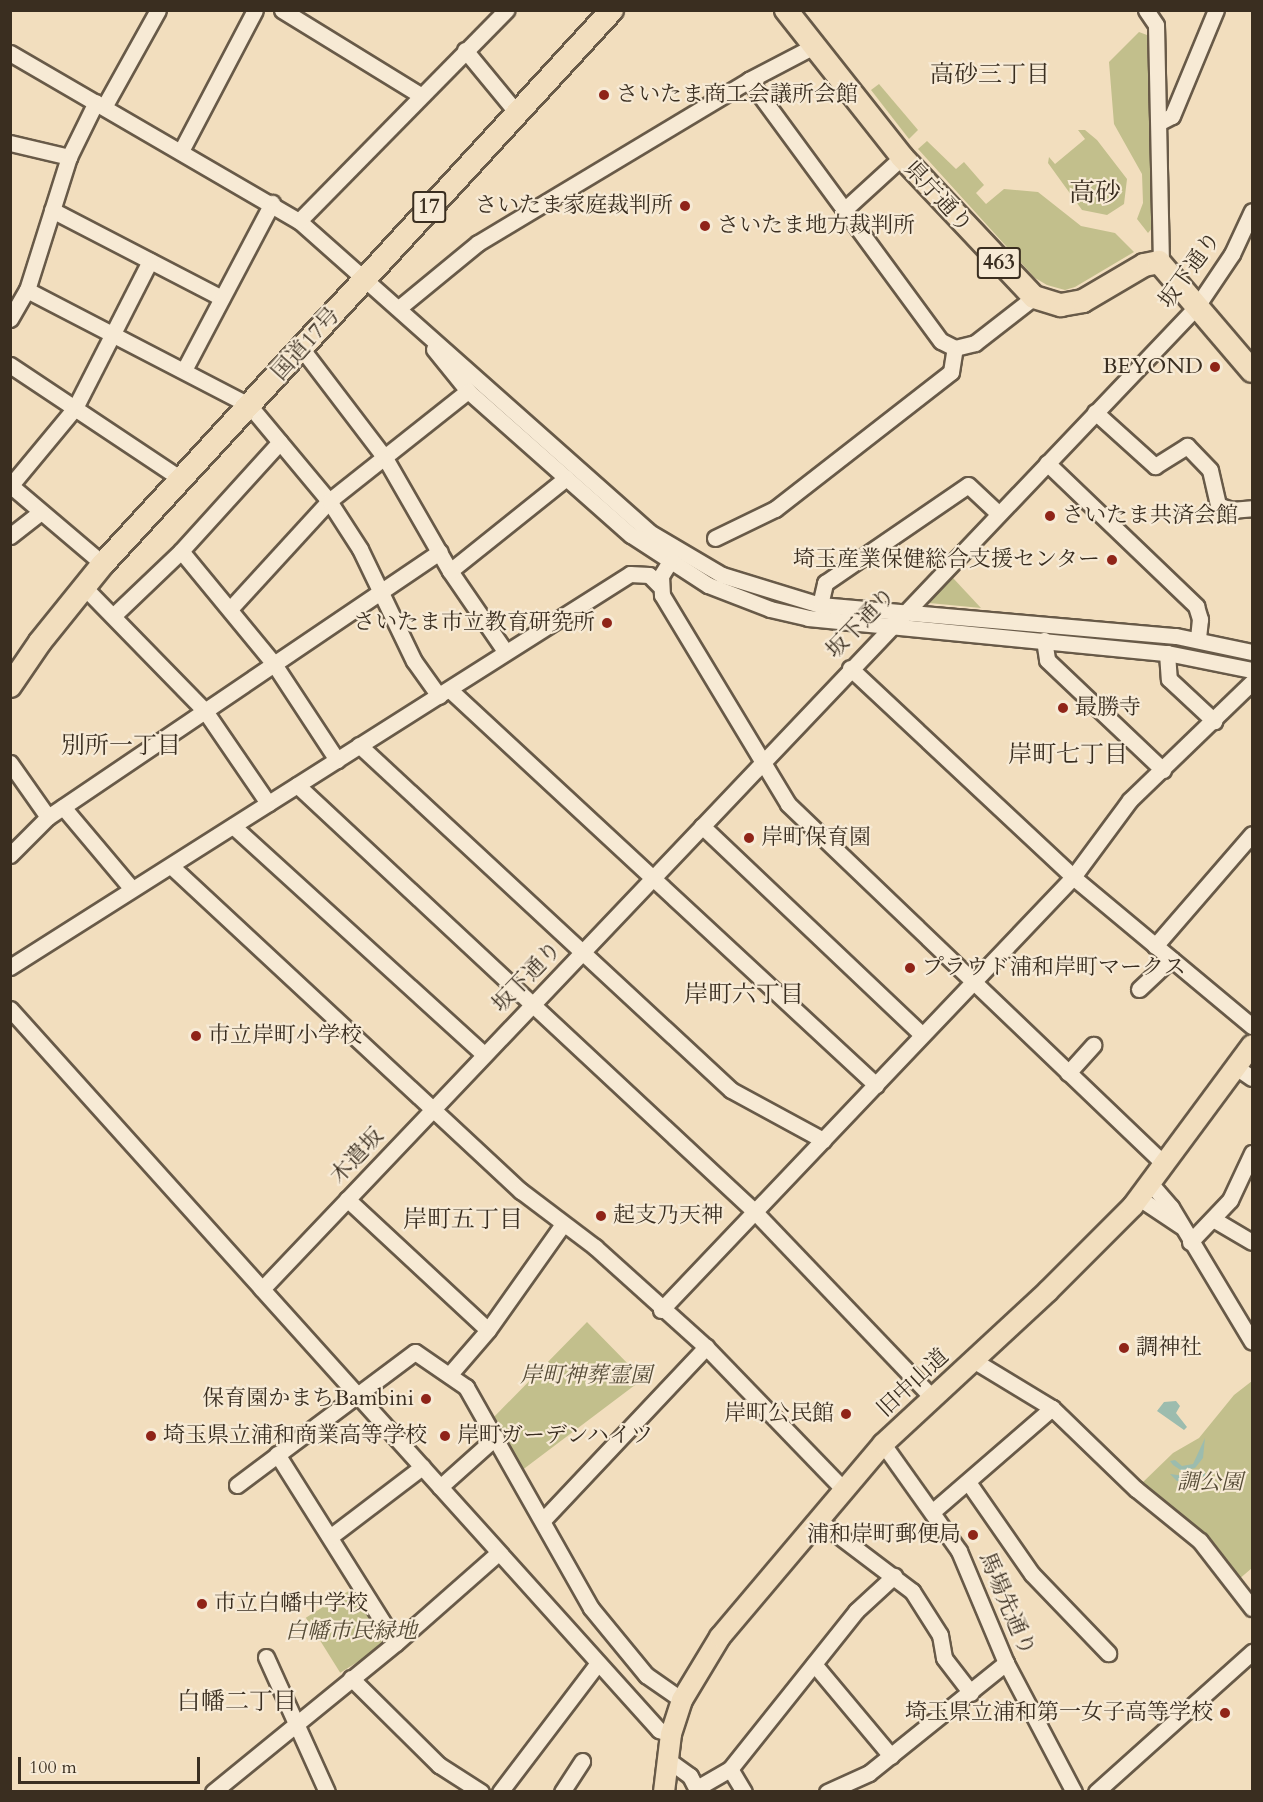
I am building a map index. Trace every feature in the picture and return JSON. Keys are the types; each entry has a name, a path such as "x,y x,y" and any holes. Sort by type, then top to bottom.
{"highway":[{"name":"国道17号","path":"10,686 103,564 612,10"},
{"name":"県庁通り","path":"786,10 812,47 902,158 1034,297"},
{"name":"463","path":"1034,297 1054,304 1076,303 1149,262 1161,263"},
{"path":"1161,263 1252,371"}],"main road":[{"name":"旧中山道","path":"664,1791 671,1734 682,1700 706,1655 883,1444 1104,1238 1145,1191 1164,1164 1244,1072 1252,1045"}],"street":[{"path":"10,319 27,290 69,158 158,10"},
{"path":"181,151 255,10"},
{"path":"282,10 420,95"},
{"path":"299,221 420,95 506,10"},
{"path":"1146,10 1156,25 1160,122 1161,263"},
{"path":"1160,122 1172,116 1216,10"},
{"path":"400,307 478,243 749,80 812,47"},
{"path":"465,50 517,112"},
{"path":"10,53 272,203 299,221 400,307 649,532 722,575 820,605 1198,639 1252,652"},
{"path":"749,80 941,341 955,348 975,343 1034,297"},
{"path":"10,143 69,158"},
{"path":"844,210 902,158"},
{"path":"184,370 272,203"},
{"path":"52,210 222,298"},
{"name":"坂下通り","path":"484,1054 890,625 1197,306 1232,254 1252,211"},
{"path":"103,564 11,485 75,408 150,261"},
{"path":"27,290 249,405 329,501 360,549 414,661 445,693 652,878 876,1085"},
{"path":"400,307 468,391 566,478 669,563 708,585 770,609 808,618 1167,653 1252,670"},
{"path":"715,538 775,509 951,372 955,348"},
{"path":"302,349 385,458 450,571 505,651"},
{"path":"10,365 181,478"},
{"path":"230,609 329,501 468,391"},
{"path":"1095,412 1155,466 1187,446 1209,470 1218,505 1231,510 1252,508"},
{"path":"113,616 180,551 280,441"},
{"path":"1047,463 1196,606 1200,619 1198,639"},
{"path":"450,571 566,478"},
{"path":"820,605 825,583 968,486 999,514"},
{"path":"10,536 41,512"},
{"path":"180,551 274,664 337,759"},
{"path":"13,848 48,817 440,552"},
{"path":"659,585 669,563"},
{"path":"10,967 297,784 445,693 505,651 630,574 649,575 659,585 763,761 804,823 1164,1164"},
{"path":"84,588 205,711 268,803"},
{"path":"1044,640 1047,660 1163,770"},
{"path":"1167,653 1169,679 1214,721"},
{"path":"850,668 1073,877 1252,1026"},
{"path":"661,1310 1073,877 1130,800 1252,682"},
{"path":"359,745 580,953 731,1090 823,1140"},
{"path":"10,763 48,817"},
{"path":"297,784 755,1212 932,1397"},
{"path":"63,807 132,890"},
{"path":"233,826 484,1054"},
{"path":"702,826 922,1035"},
{"path":"1155,945 1252,834"},
{"path":"171,866 521,1191 595,1246 661,1310 706,1347 844,1491"},
{"path":"1139,989 1171,959"},
{"path":"14,1018 262,1289 659,1730 671,1734"},
{"path":"1068,1072 1093,1045"},
{"name":"木遣坂","path":"262,1289 484,1054"},
{"path":"1190,1242 1230,1200 1252,1153"},
{"path":"1145,1191 1181,1226 1252,1342"},
{"path":"347,1199 488,1330"},
{"path":"1213,1219 1252,1242"},
{"path":"450,1374 488,1330 563,1224"},
{"path":"543,1520 706,1347"},
{"path":"237,1485 356,1393 415,1352 466,1387 591,1608 646,1675 682,1700"},
{"path":"973,1360 1052,1408 1136,1489 1200,1541 1252,1608"},
{"path":"932,1512 1052,1408"},
{"path":"440,1487 496,1437"},
{"name":"馬場先通り","path":"883,1444 959,1551 1006,1663 1074,1791"},
{"path":"277,1454 396,1643"},
{"path":"330,1537 422,1467"},
{"path":"968,1482 1032,1574 1108,1653"},
{"path":"818,1520 894,1576 925,1610 940,1635 944,1658 971,1693"},
{"path":"218,1789 296,1722 396,1643 498,1553"},
{"path":"668,1760 690,1776 697,1790 730,1769 856,1611 894,1576"},
{"path":"1096,1791 1252,1652"},
{"path":"266,1658 327,1791"},
{"path":"500,1791 598,1663"},
{"path":"826,1791 870,1773 1006,1663"},
{"path":"814,1664 891,1756"},
{"path":"351,1678 439,1765 481,1791"},
{"path":"562,1791 582,1761"},
{"path":"730,1769 744,1791"}],"green space":[{"path":"1139,32 1147,35 1153,227 1148,233 1137,219 1143,203 1142,174 1114,124 1109,62"},
{"path":"879,84 918,130 909,139 871,90"},
{"path":"1078,130 1085,130 1097,140 1127,179 1124,204 1107,215 1082,210 1048,163 1049,157 1055,164 1085,139"},
{"path":"927,141 956,169 964,162 984,185 976,193 986,204 1004,189 1038,192 1081,226 1115,233 1134,252 1075,287 1065,290 1047,285 1035,278 918,149"},
{"path":"949,578 953,578 981,608 929,603"},
{"name":"岸町神葬霊園","path":"587,1322 632,1368 629,1373 639,1382 521,1471 492,1419"},
{"name":"調公園","path":"1252,1381 1252,1568 1238,1580 1201,1532 1140,1485 1173,1453 1199,1438 1234,1395"},
{"name":"白幡市民緑地","path":"355,1587 389,1642 340,1673 306,1618"}],"shaded area":[{"path":"1176,1401 1180,1406 1176,1413 1187,1427 1184,1430 1157,1411 1164,1402"},
{"path":"1205,1438 1203,1458 1195,1468 1182,1471 1170,1461 1175,1460 1182,1466 1193,1464"},
{"path":"1205,1471 1205,1476 1186,1482 1177,1481 1170,1474 1192,1477"}],"place":[{"name":"さいたま商工会議所会館","path":"604,95"},
{"name":"さいたま家庭裁判所","path":"685,206"},
{"name":"さいたま地方裁判所","path":"705,226"},
{"name":"BEYOND","path":"1215,367"},
{"name":"さいたま共済会館","path":"1050,516"},
{"name":"埼玉産業保健総合支援センター","path":"1112,560"},
{"name":"さいたま市立教育研究所","path":"607,623"},
{"name":"最勝寺","path":"1063,708"},
{"name":"岸町保育園","path":"749,838"},
{"name":"プラウド浦和岸町マークス","path":"910,968"},
{"name":"市立岸町小学校","path":"196,1036"},
{"name":"起支乃天神","path":"601,1216"},
{"name":"調神社","path":"1124,1348"},
{"name":"保育園かまちBambini","path":"426,1399"},
{"name":"岸町公民館","path":"846,1414"},
{"name":"埼玉県立浦和商業高等学校","path":"151,1436"},
{"name":"岸町ガーデンハイツ","path":"445,1436"},
{"name":"浦和岸町郵便局","path":"973,1535"},
{"name":"市立白幡中学校","path":"202,1604"},
{"name":"埼玉県立浦和第一女子高等学校","path":"1225,1713"}],"district":[{"name":"高砂三丁目","path":"990,75"},
{"name":"高砂","path":"1095,193"},
{"name":"別所一丁目","path":"121,746"},
{"name":"岸町七丁目","path":"1068,755"},
{"name":"岸町六丁目","path":"744,995"},
{"name":"岸町五丁目","path":"463,1220"},
{"name":"白幡二丁目","path":"237,1702"}]}
